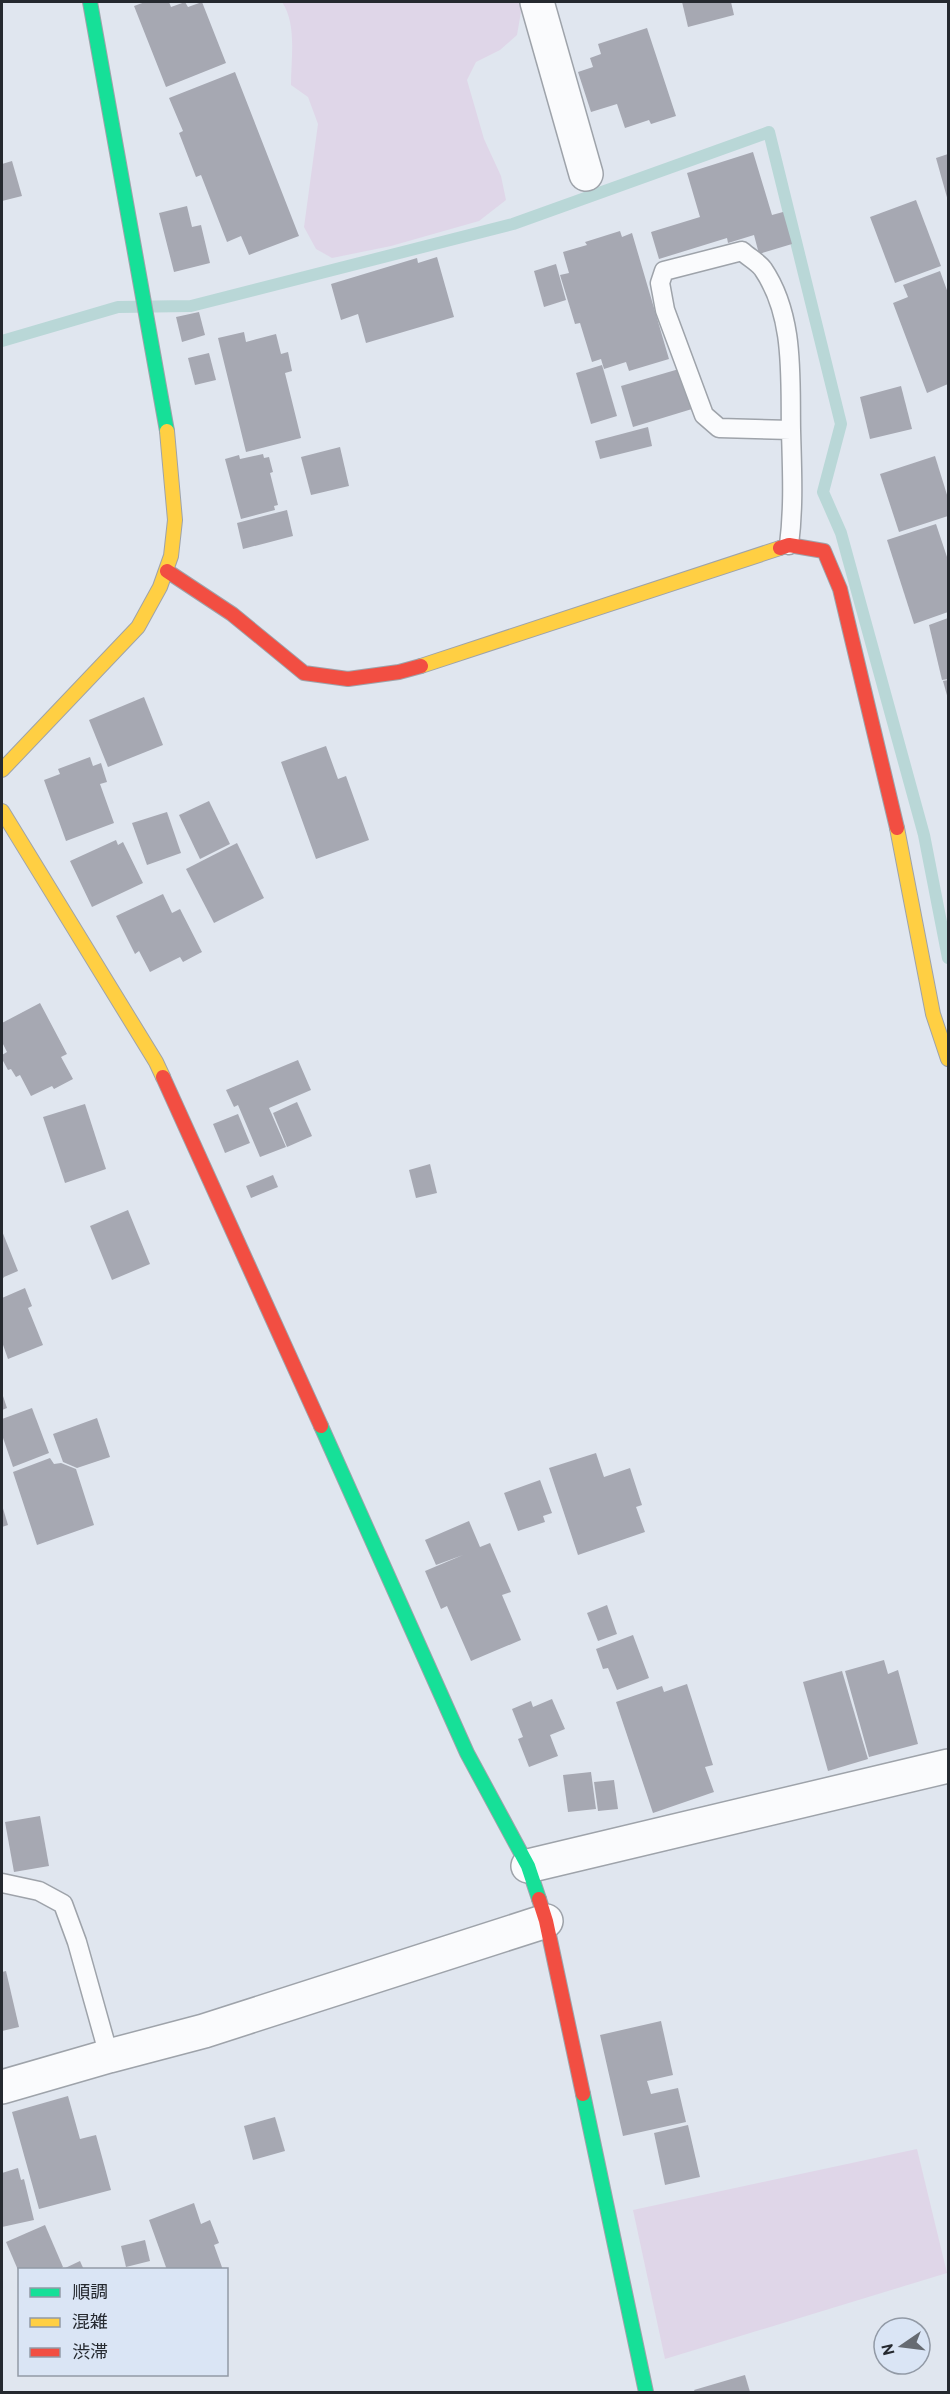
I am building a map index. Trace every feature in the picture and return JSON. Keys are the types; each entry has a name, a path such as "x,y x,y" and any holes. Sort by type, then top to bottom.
{"street":[{"path":"2,770 138,627 167,571 173,537 175,494 167,428 90,2"},
{"path":"537,2 586,174"},
{"path":"167,571 232,614 304,673 348,679 399,672 456,655 789,545 824,551 840,590 902,851 933,1014 948,1059"},
{"path":"2,811 156,1062 467,1753 528,1866 546,1921 646,2392"},
{"path":"528,1866 948,1766"},
{"path":"2,2087 204,2031 546,1921"}],"lane":[{"path":"789,545 793,514 791,366 787,334 776,298 762,268 742,251 664,271 660,284 665,310 704,415 719,428 791,430"},
{"path":"2,1883 39,1891 63,1904 77,1942 109,2056"}],"shaded area":[{"path":"282,2 519,2 521,12 517,35 500,50 476,62 467,80 484,139 501,176 506,200 479,221 391,246 332,258 316,249 304,227 318,124 308,97 291,85 290,20"},
{"path":"917,2149 947,2273 665,2359 633,2210"}],"building":[{"path":"145,2 169,2 171,7 185,2 188,7 202,2 226,63 166,87 134,6"},
{"path":"682,2 731,2 734,15 688,27"},
{"path":"647,28 676,116 651,124 649,120 625,128 617,104 591,112 578,72 593,67 590,58 601,54 598,44"},
{"path":"235,72 299,236 249,255 241,236 227,242 201,175 196,177 179,133 183,131 169,98"},
{"path":"753,152 772,215 783,212 792,244 759,254 754,235 728,243 727,238 659,259 651,232 700,217 687,173"},
{"path":"948,154 948,201 936,158"},
{"path":"12,161 22,196 2,201 2,164"},
{"path":"916,200 941,266 895,283 870,217"},
{"path":"187,206 192,227 201,225 210,263 174,272 159,213"},
{"path":"620,231 622,237 632,233 669,359 629,371 626,362 604,369 601,359 592,362 580,323 575,324 560,275 569,273 563,252"},
{"path":"437,257 454,317 366,343 358,314 341,320 331,284 417,258 418,263"},
{"path":"556,264 566,300 544,307 534,271"},
{"path":"940,271 948,293 948,384 927,393 893,303 908,297 903,285"},
{"path":"199,312 205,335 182,342 176,317"},
{"path":"244,332 246,342 276,334 281,354 288,352 292,371 285,373 301,438 246,452 218,338"},
{"path":"209,353 216,380 195,385 188,358"},
{"path":"602,365 617,416 591,424 576,373"},
{"path":"679,369 692,409 633,427 621,386"},
{"path":"901,386 912,429 870,439 860,397"},
{"path":"648,427 652,446 600,459 595,441"},
{"path":"340,447 349,486 311,495 301,457"},
{"path":"263,454 264,458 269,457 273,472 270,473 278,505 274,506 275,510 241,519 225,459 239,455 240,459"},
{"path":"935,456 948,498 948,516 899,532 880,474"},
{"path":"287,510 293,536 243,549 237,523"},
{"path":"936,524 948,560 948,612 914,624 887,540"},
{"path":"948,618 948,679 942,680 929,625"},
{"path":"948,680 948,699 943,681"},
{"path":"144,697 163,745 108,767 89,720"},
{"path":"326,746 338,779 346,776 369,840 316,859 281,762"},
{"path":"90,757 93,766 101,763 107,782 100,784 114,823 66,841 44,780 60,774 58,769"},
{"path":"209,801 230,844 200,859 179,815"},
{"path":"167,812 181,853 147,865 132,823"},
{"path":"116,840 118,845 123,842 143,883 92,907 70,861"},
{"path":"237,843 264,898 214,923 186,869"},
{"path":"163,894 172,913 180,909 202,952 183,962 180,957 150,972 139,951 135,954 116,916"},
{"path":"40,1003 67,1054 61,1057 73,1079 54,1089 52,1086 31,1096 20,1075 16,1077 11,1069 8,1070 2,1059 2,1055 7,1052 2,1042 2,1023"},
{"path":"298,1060 311,1090 269,1108 286,1147 260,1157 238,1105 234,1107 226,1090"},
{"path":"297,1102 312,1136 287,1147 273,1113"},
{"path":"85,1104 106,1169 65,1183 43,1117"},
{"path":"238,1114 250,1143 225,1153 213,1124"},
{"path":"430,1164 437,1193 416,1198 409,1170"},
{"path":"273,1175 278,1187 251,1198 246,1186"},
{"path":"128,1210 150,1264 112,1280 90,1226"},
{"path":"2,1231 18,1271 2,1280"},
{"path":"25,1288 32,1306 28,1308 43,1345 8,1359 2,1342 2,1298"},
{"path":"2,1393 7,1408 2,1410"},
{"path":"32,1408 49,1453 13,1467 2,1435 2,1419"},
{"path":"97,1418 110,1457 77,1468 63,1462 53,1434"},
{"path":"596,1453 604,1477 630,1468 642,1505 636,1507 645,1532 578,1555 549,1468"},
{"path":"50,1458 54,1464 61,1463 76,1469 94,1525 37,1545 13,1472"},
{"path":"540,1480 552,1513 543,1516 545,1522 518,1531 504,1493"},
{"path":"2,1505 8,1525 2,1527"},
{"path":"469,1521 480,1547 490,1543 511,1592 502,1595 521,1640 471,1661 447,1606 441,1609 425,1571 463,1555 436,1565 425,1540"},
{"path":"607,1605 617,1634 598,1641 587,1613"},
{"path":"633,1635 649,1678 617,1690 608,1668 603,1669 596,1649"},
{"path":"884,1660 888,1674 898,1670 918,1744 869,1757 845,1671"},
{"path":"842,1671 868,1759 828,1771 803,1682"},
{"path":"687,1684 713,1765 705,1767 714,1792 653,1813 616,1702 662,1686 664,1692"},
{"path":"552,1699 565,1729 550,1735 558,1756 529,1767 518,1739 523,1737 512,1709 531,1701 533,1707"},
{"path":"591,1772 596,1809 568,1812 563,1775"},
{"path":"614,1780 618,1809 598,1811 594,1782"},
{"path":"40,1816 49,1866 14,1872 5,1822"},
{"path":"6,1971 19,2027 2,2031 2,1972"},
{"path":"661,2021 673,2075 647,2081 651,2094 678,2088 686,2122 623,2136 600,2035"},
{"path":"68,2096 80,2139 96,2135 111,2190 39,2209 12,2112"},
{"path":"275,2117 285,2151 253,2160 244,2126"},
{"path":"688,2125 700,2177 665,2185 654,2133"},
{"path":"18,2168 21,2180 24,2179 34,2220 2,2227 2,2173"},
{"path":"194,2203 201,2224 210,2220 219,2243 214,2245 222,2268 166,2268 149,2220"},
{"path":"45,2225 63,2267 18,2268 18,2270 6,2242"},
{"path":"145,2240 150,2261 126,2267 121,2246"},
{"path":"80,2261 83,2268 65,2268"},
{"path":"745,2375 750,2392 695,2392 694,2390"}],"waterway":[{"path":"2,341 118,307 191,306 513,224 769,132 841,424 823,492 841,533 924,835 948,958"}],"traffic: fast":[{"path":"90,2 167,431"},
{"path":"321,1426 467,1753 528,1866 539,1899"},
{"path":"583,2094 646,2392"}],"traffic: slow":[{"path":"2,770 138,627 160,587 171,556 175,520 167,431"},
{"path":"421,666 780,548"},
{"path":"2,811 163,1077"},
{"path":"897,828 933,1014 948,1059"}],"traffic: jam":[{"path":"780,548 789,545 824,551 840,589 897,828"},
{"path":"167,571 232,614 304,673 348,679 399,672 421,666"},
{"path":"163,1077 321,1426"},
{"path":"539,1899 546,1921 583,2094"}]}
